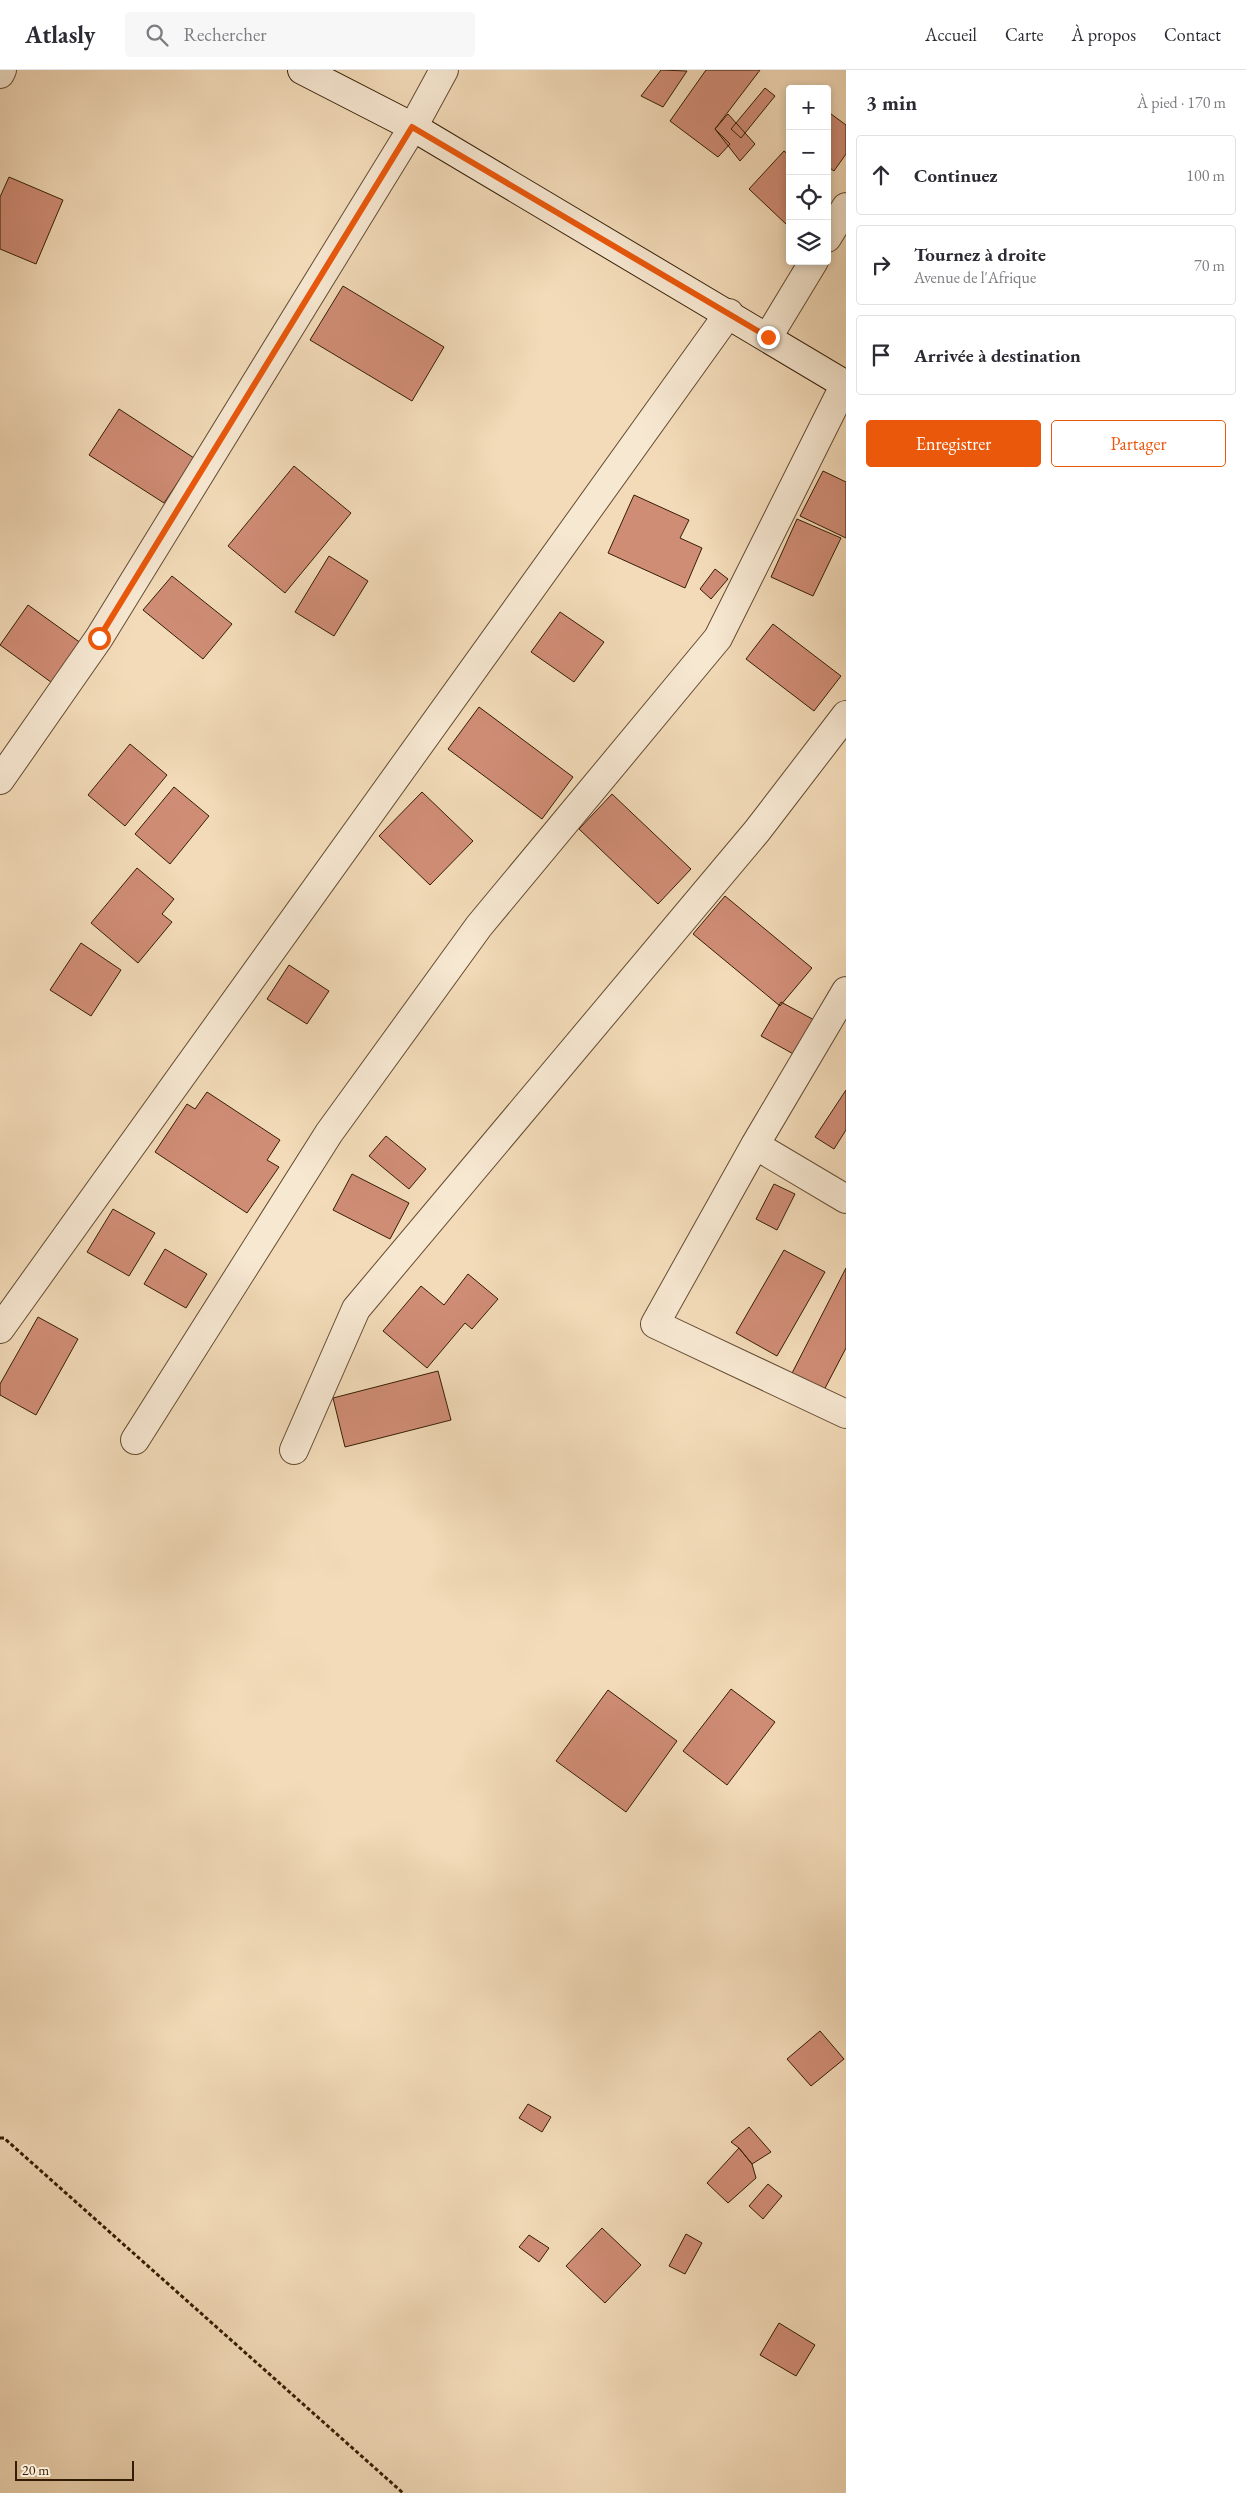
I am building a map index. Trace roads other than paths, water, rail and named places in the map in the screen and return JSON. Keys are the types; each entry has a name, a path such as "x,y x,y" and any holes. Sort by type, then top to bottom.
{"street":[{"path":"0,74 2,70"},
{"path":"135,1440 329,1133 473,934 718,638 845,385 728,313 412,127 302,70"},
{"path":"0,780 99,638 412,127 444,70"},
{"path":"831,231 846,207"},
{"path":"768,337 812,265"},
{"path":"0,1329 728,313"},
{"path":"294,1450 356,1309 757,831 846,715"},
{"path":"846,991 755,1145 655,1324 846,1414"},
{"path":"755,1145 846,1200"}]}
